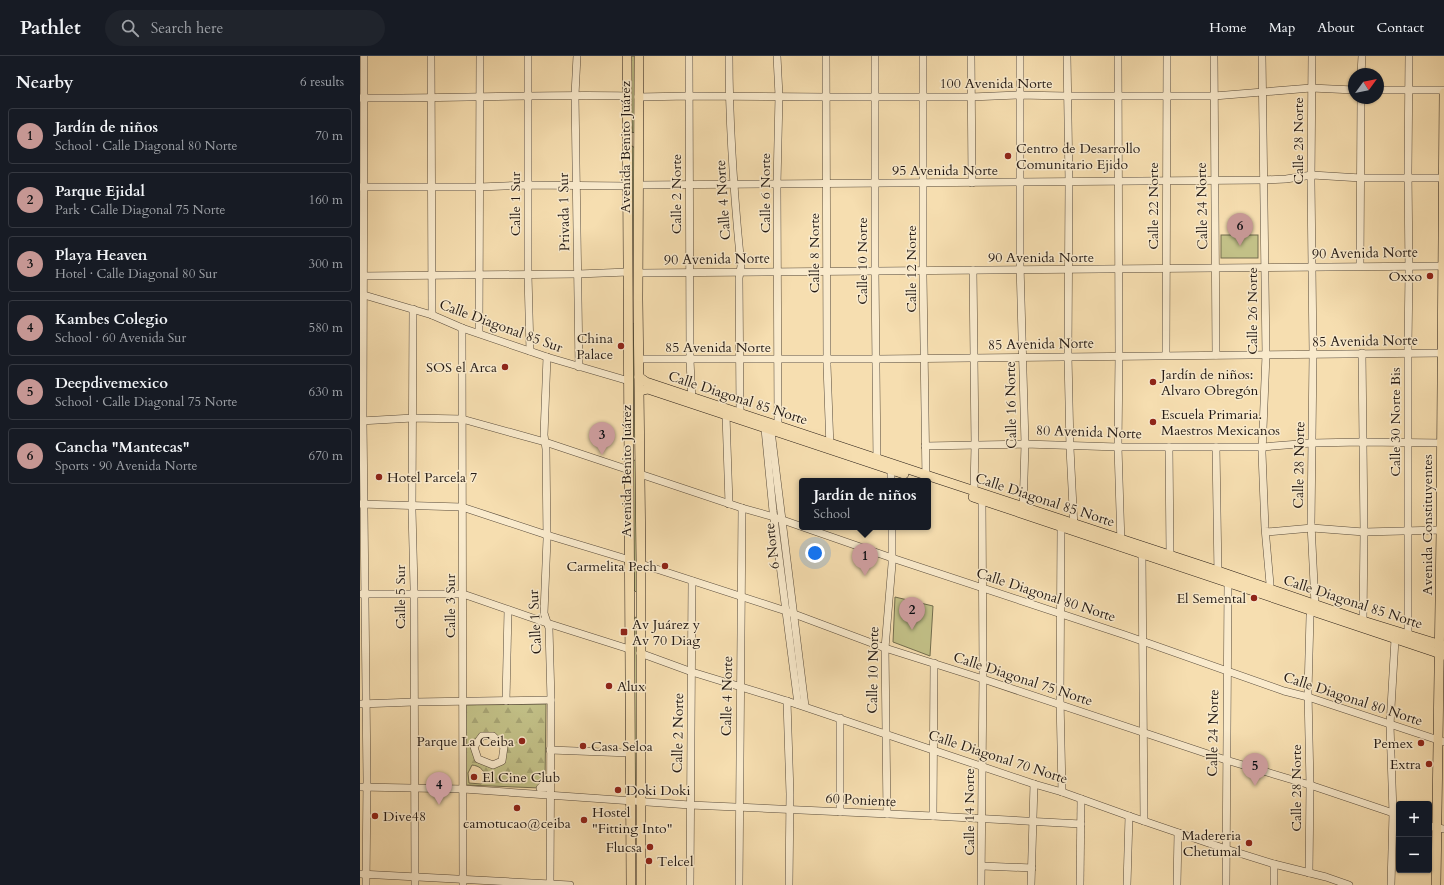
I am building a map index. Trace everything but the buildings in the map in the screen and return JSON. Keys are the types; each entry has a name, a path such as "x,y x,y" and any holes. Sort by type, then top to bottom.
{"main road":[{"name":"Avenida Benito Juárez","path":"627,56 628,272 639,325 641,885"},
{"name":"Avenida Benito Juárez","path":"631,885 629,324 639,273 639,56"},
{"name":"Avenida Constituyentes","path":"1436,885 1441,742 1442,650 1441,530 1443,443 1444,93"},
{"path":"628,130 634,135 638,133"},
{"path":"628,146 634,143 638,146"},
{"path":"629,324 635,321 639,325"},
{"name":"Calle Diagonal 85 Norte","path":"639,377 646,382 726,415 830,446 921,478"},
{"name":"Calle Diagonal 85 Norte","path":"640,391 648,389 740,413 771,428"},
{"path":"630,442 634,445 640,443"},
{"path":"629,466 635,458 640,464"},
{"name":"Calle Diagonal 85 Norte","path":"877,462 891,470 919,478"},
{"name":"Calle Diagonal 85 Norte","path":"931,481 974,491 1023,510 1121,543 1170,555 1218,575 1228,582 1363,621 1408,640 1442,650"},
{"name":"Calle Diagonal 85 Norte","path":"931,482 982,500 1023,510 1061,527 1074,527"},
{"name":"Calle Diagonal 85 Norte","path":"1121,543 1142,554 1270,589 1395,639 1408,640"},
{"path":"630,592 634,596 640,593"},
{"path":"630,618 636,615 640,619"}],"street":[{"path":"364,56 362,98 362,276 364,295 362,594 364,787 363,875 366,885"},
{"path":"431,56 432,316"},
{"path":"479,333 480,56"},
{"name":"Calle 1 Sur","path":"528,56 528,275 530,351"},
{"name":"Privada 1 Sur","path":"577,56 575,95 579,367"},
{"name":"Calle 2 Norte","path":"689,56 690,360 692,400"},
{"name":"Calle 4 Norte","path":"729,56 729,97 741,266 739,278 740,413"},
{"name":"Calle 6 Norte","path":"771,428 778,360 777,184 779,96 777,56"},
{"name":"Calle 8 Norte","path":"826,56 826,271 830,446"},
{"name":"Calle 10 Norte","path":"875,56 877,462"},
{"name":"Calle 12 Norte","path":"923,56 923,270 926,478"},
{"path":"971,56 972,183"},
{"name":"Calle 16 Norte","path":"1020,56 1021,269 1025,444 1023,510"},
{"path":"1067,56 1069,182 1068,356 1074,527"},
{"path":"1118,56 1120,356 1118,447 1121,543"},
{"name":"Calle 22 Norte","path":"1166,355 1167,56"},
{"name":"Calle 24 Norte","path":"1214,56 1216,355"},
{"name":"Calle 26 Norte","path":"1262,56 1266,355 1262,447 1270,589"},
{"name":"Calle 28 Norte","path":"1309,873 1310,785 1308,697 1310,616 1313,607 1312,443 1314,354 1311,88 1312,56"},
{"path":"1361,68 1362,56"},
{"name":"Calle 30 Norte Bis","path":"1408,640 1408,178 1410,56"},
{"name":"100 Avenida Norte","path":"638,97 971,97 1019,95 1214,96 1311,88 1348,90"},
{"path":"1384,90 1444,90"},
{"path":"362,98 528,97 575,95 628,96"},
{"path":"1360,266 1361,104"},
{"name":"95 Avenida Norte","path":"639,185 1286,180 1312,176 1361,178 1444,178"},
{"path":"362,187 479,187 528,185 628,186"},
{"name":"90 Avenida Norte","path":"639,273 1265,268 1409,265 1443,266"},
{"path":"973,270 975,445 974,491"},
{"path":"362,276 528,275 628,272"},
{"name":"Calle Diagonal 85 Sur","path":"364,295 413,309 462,328 547,357 629,381"},
{"name":"Calle 5 Sur","path":"413,309 412,505 414,593 415,885"},
{"name":"Calle 3 Sur","path":"462,328 464,701 463,882"},
{"name":"85 Avenida Norte","path":"639,359 924,359 1023,356 1266,355 1443,352"},
{"path":"1362,353 1364,532 1363,621"},
{"name":"Calle 1 Sur","path":"547,357 544,435 547,535 544,613 550,628 550,884"},
{"path":"726,415 729,504"},
{"path":"362,421 413,418 462,419 629,466"},
{"path":"771,428 774,517 786,611 802,705"},
{"name":"6 Norte","path":"771,428 802,705"},
{"name":"80 Avenida Norte","path":"925,446 1025,444 1118,447 1262,447 1312,443 1443,443"},
{"path":"1169,447 1170,555"},
{"path":"1216,447 1218,575"},
{"path":"891,470 891,478"},
{"name":"Calle Diagonal 80 Norte","path":"640,474 799,526"},
{"name":"Calle 14 Norte","path":"982,500 982,885"},
{"path":"362,504 462,507 630,560"},
{"name":"Calle 4 Norte","path":"739,885 742,508"},
{"path":"1061,527 1060,705 1062,792"},
{"path":"1266,532 1312,528 1364,532 1441,530"},
{"name":"Calle Diagonal 80 Norte","path":"811,530 1142,641 1284,691 1308,697 1441,742"},
{"name":"Calle 10 Norte","path":"887,814 885,648 892,558 892,530"},
{"path":"1142,554 1142,732 1144,821"},
{"name":"Calle Diagonal 75 Norte","path":"641,564 786,611 885,648 983,678 1226,760 1310,785 1396,814"},
{"name":"Calle 2 Norte","path":"690,885 692,581"},
{"name":"Calle 24 Norte","path":"1226,885 1228,582"},
{"path":"362,594 463,594 547,623 630,649"},
{"path":"506,700 508,610"},
{"path":"1391,885 1396,814 1390,725 1395,639"},
{"name":"Calle Diagonal 70 Norte","path":"640,653 692,672 802,705 1034,784 1062,792 1226,849 1274,864 1326,877 1348,885"},
{"path":"933,816 934,663"},
{"path":"363,704 551,700"},
{"path":"787,700 789,885"},
{"path":"840,718 840,812"},
{"path":"482,736 493,736 504,748 502,761 493,765 478,759 474,747 482,736"},
{"path":"550,750 630,753"},
{"path":"1031,885 1034,784"},
{"name":"60 Poniente","path":"364,787 463,790 690,805 739,806 1081,824"},
{"path":"1080,885 1081,799"},
{"path":"1127,885 1129,816"},
{"path":"1177,885 1178,833"},
{"path":"1274,864 1274,885"},
{"path":"982,866 1032,868"},
{"path":"363,875 415,877 463,882 570,885"},
{"path":"1326,877 1326,885"}],"green space":[{"path":"630,56 635,56 635,131 633,133 632,132"},
{"path":"632,146 635,148 635,300 633,301 631,299"},
{"path":"1221,235 1258,235 1258,258 1221,258"},
{"path":"634,323 635,443 633,441 632,325"},
{"path":"635,460 636,592 634,590 633,461"},
{"path":"895,597 933,606 930,656 893,642"},
{"path":"636,617 638,797 635,797 633,619"},
{"name":"Parque La Ceiba","path":"546,704 545,783 540,788 466,785 466,705","holes":["482,736 493,736 504,747 502,761 493,765 478,759 474,747","472,765 480,768 486,775 485,781 481,784 469,783 468,773"]}],"place":[{"name":"Centro de Desarrollo Comunitario Ejido","path":"1008,156"},
{"name":"Cancha \"Mantecas\"","path":"1240,246"},
{"name":"Oxxo","path":"1430,276"},
{"name":"China Palace","path":"621,346"},
{"name":"SOS el Arca","path":"505,367"},
{"name":"Jardín de niños: Alvaro Obregón","path":"1153,382"},
{"name":"Escuela Primaria. Maestros Mexicanos","path":"1153,422"},
{"name":"Playa Heaven","path":"602,455"},
{"name":"Hotel Parcela 7","path":"379,477"},
{"name":"Carmelita Pech","path":"665,566"},
{"name":"Jardín de niños","path":"865,576"},
{"name":"El Semental","path":"1254,598"},
{"name":"Parque Ejidal","path":"912,630"},
{"name":"Av Juárez y Av 70 Diag","path":"624,632"},
{"name":"Alux","path":"609,686"},
{"name":"Parque La Ceiba","path":"522,741"},
{"name":"Pemex","path":"1421,743"},
{"name":"Casa Seloa","path":"583,746"},
{"name":"Extra","path":"1429,764"},
{"name":"El Cine Club","path":"474,777"},
{"name":"Deepdivemexico","path":"1255,786"},
{"name":"Doki Doki","path":"618,790"},
{"name":"Kambes Colegio","path":"439,805"},
{"name":"camotucao@ceiba","path":"517,808"},
{"name":"Dive48","path":"375,816"},
{"name":"Hostel \"Fitting Into\"","path":"584,820"},
{"name":"Madereria Chetumal","path":"1249,843"},
{"name":"Flucsa","path":"650,847"},
{"name":"Telcel","path":"649,861"}]}
